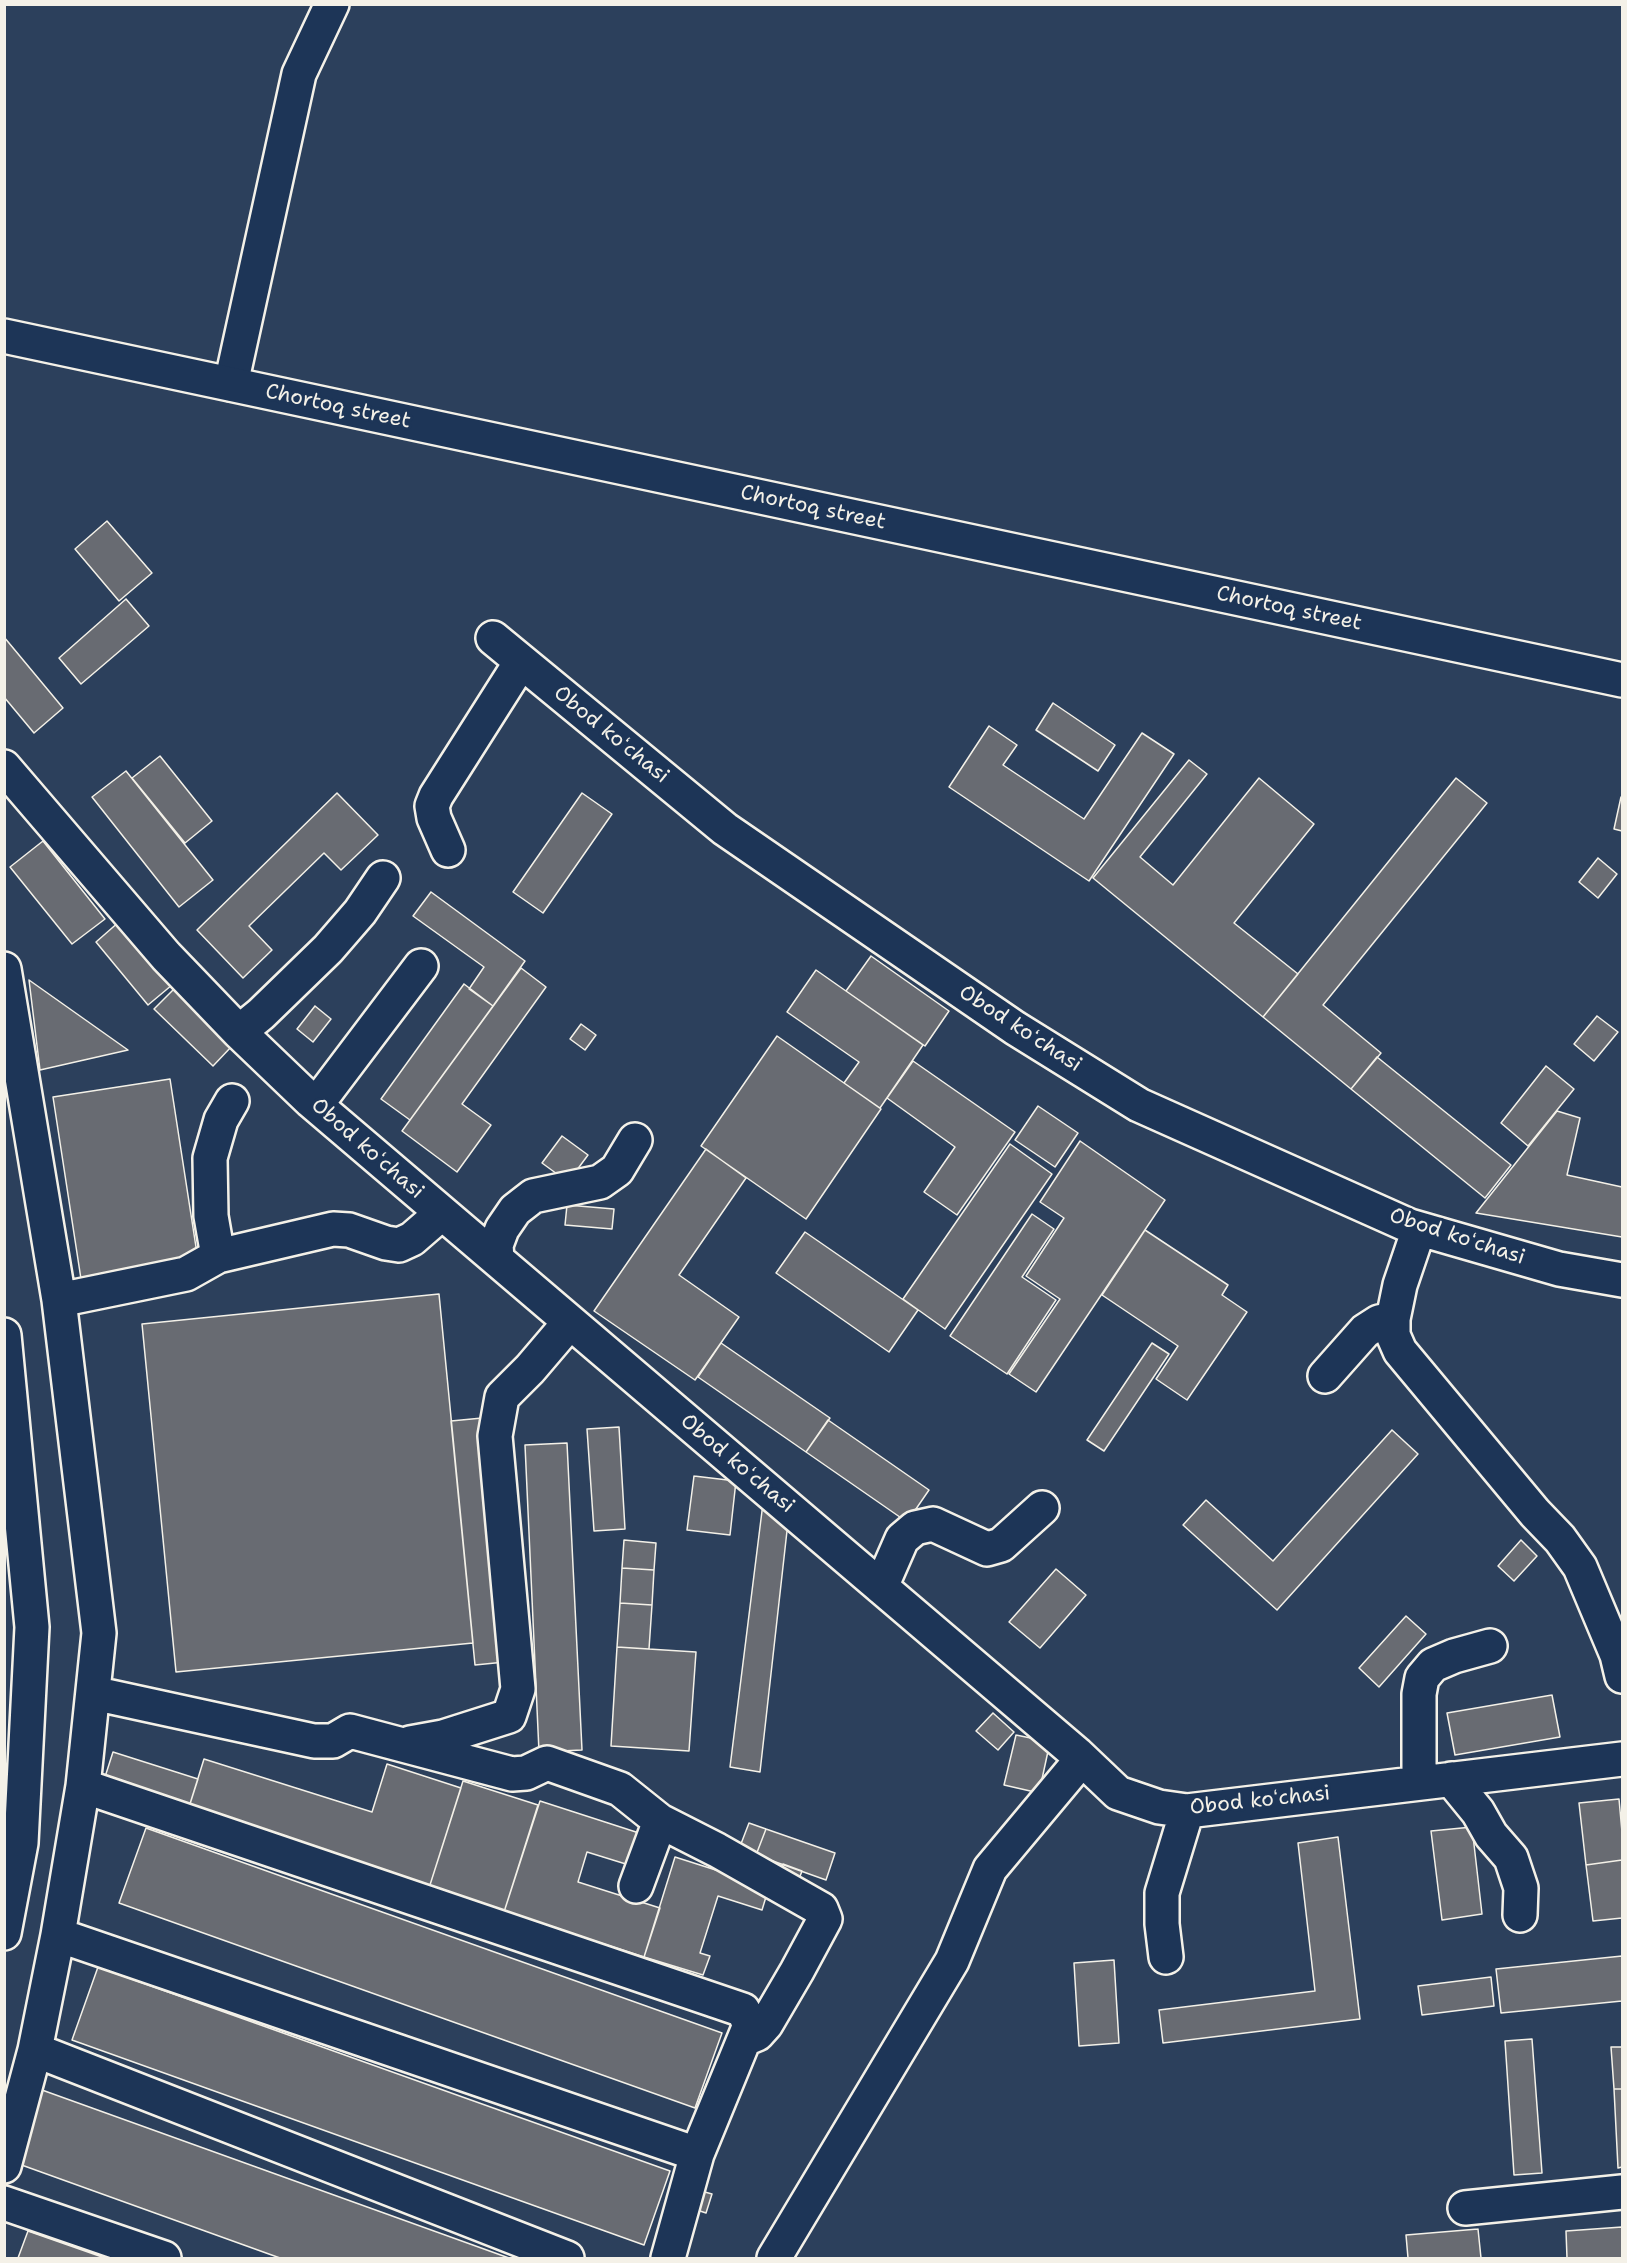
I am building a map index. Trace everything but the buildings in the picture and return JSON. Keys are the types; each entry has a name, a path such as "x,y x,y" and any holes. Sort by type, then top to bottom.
{"street":[{"path":"231,384 299,74 332,4"},
{"name":"Chortoq street","path":"4,336 1623,680"},
{"name":"Obod koʻchasi","path":"493,638 725,829 1016,1028 1139,1105 1419,1229 1559,1269 1623,1280"},
{"path":"448,850 434,818 432,807 436,796 521,662"},
{"name":"Obod koʻchasi","path":"4,767 166,956 238,1032 316,1106 1082,1758 1118,1793 1159,1807 1186,1811 1623,1759"},
{"path":"238,1032 261,1014 328,949 360,912 383,878"},
{"path":"316,1106 421,966"},
{"path":"4,969 59,1300 99,1633 82,1786 58,1935 35,2050 4,2166"},
{"path":"218,1256 211,1215 210,1158 221,1120 232,1101"},
{"path":"496,1259 496,1245 502,1229 515,1210 533,1196 600,1182 617,1170 635,1140"},
{"path":"59,1300 186,1274 218,1256 333,1229 348,1230 399,1245 412,1239 442,1213"},
{"path":"1419,1229 1400,1285 1393,1319 1393,1335 1401,1351 1535,1514 1560,1539 1580,1567 1617,1654 1623,1676"},
{"path":"1325,1376 1365,1331 1379,1322 1393,1319"},
{"path":"402,1745 443,1737 508,1716 518,1689 495,1436 502,1397 530,1369 570,1322"},
{"path":"4,1335 32,1627 21,1843 4,1933"},
{"path":"881,1587 902,1539 915,1528 933,1524 987,1549 1000,1545 1042,1508"},
{"path":"1419,1783 1419,1694 1422,1678 1433,1665 1443,1660 1490,1646"},
{"path":"93,1693 314,1742 333,1741 350,1731 512,1774 526,1773 547,1763 620,1790 660,1821 717,1850 821,1909 825,1919 797,1971 766,2024 758,2034 745,2039"},
{"path":"774,2259 952,1962 990,1869 1082,1758"},
{"path":"1451,1779 1478,1812 1491,1835 1511,1858 1521,1888 1520,1916"},
{"path":"82,1786 743,2010 750,2025 697,2154 668,2259"},
{"path":"1166,1957 1162,1924 1162,1893 1186,1811"},
{"path":"636,1886 660,1821"},
{"path":"58,1935 697,2154"},
{"path":"35,2050 567,2259"},
{"path":"1464,2208 1623,2192"},
{"path":"4,2203 164,2259"}]}
